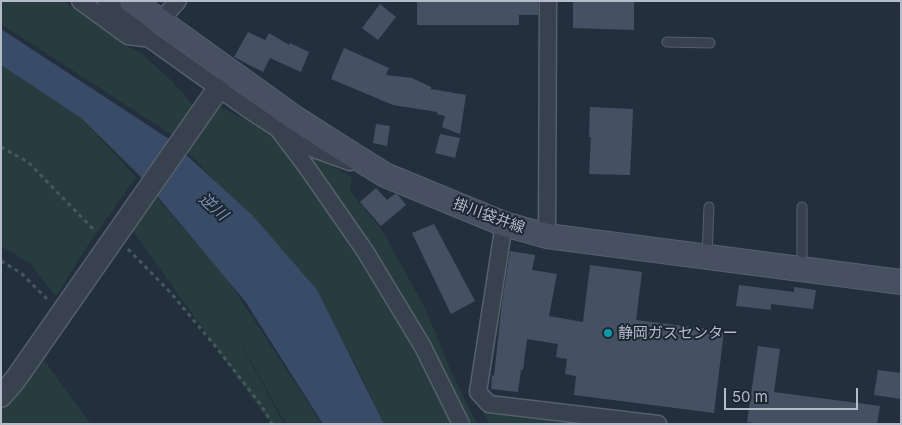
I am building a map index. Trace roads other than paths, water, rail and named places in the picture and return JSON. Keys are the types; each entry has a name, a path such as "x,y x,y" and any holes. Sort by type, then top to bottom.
{"main road":[{"name":"掛川袋井線","path":"132,1 154,29 336,145 385,174 504,224 547,236 901,282"}],"street":[{"path":"80,1 128,36 154,29 178,1"},
{"path":"106,1 154,29 213,95 278,129 302,145 385,174"},
{"path":"547,236 548,1"},
{"path":"1,396 15,380 213,95"},
{"path":"278,129 365,252 423,347 461,424"},
{"path":"504,224 478,392 489,404 658,424"}],"lane":[{"path":"667,42 710,44"},
{"path":"707,256 709,206"},
{"path":"802,207 802,269"}],"water":[{"name":"逆川","path":"1,29 169,139 253,216 317,290 384,424 323,424 245,301 143,179 81,118 1,65"}],"place":[{"name":"静岡ガスセンター","path":"608,333"}]}
